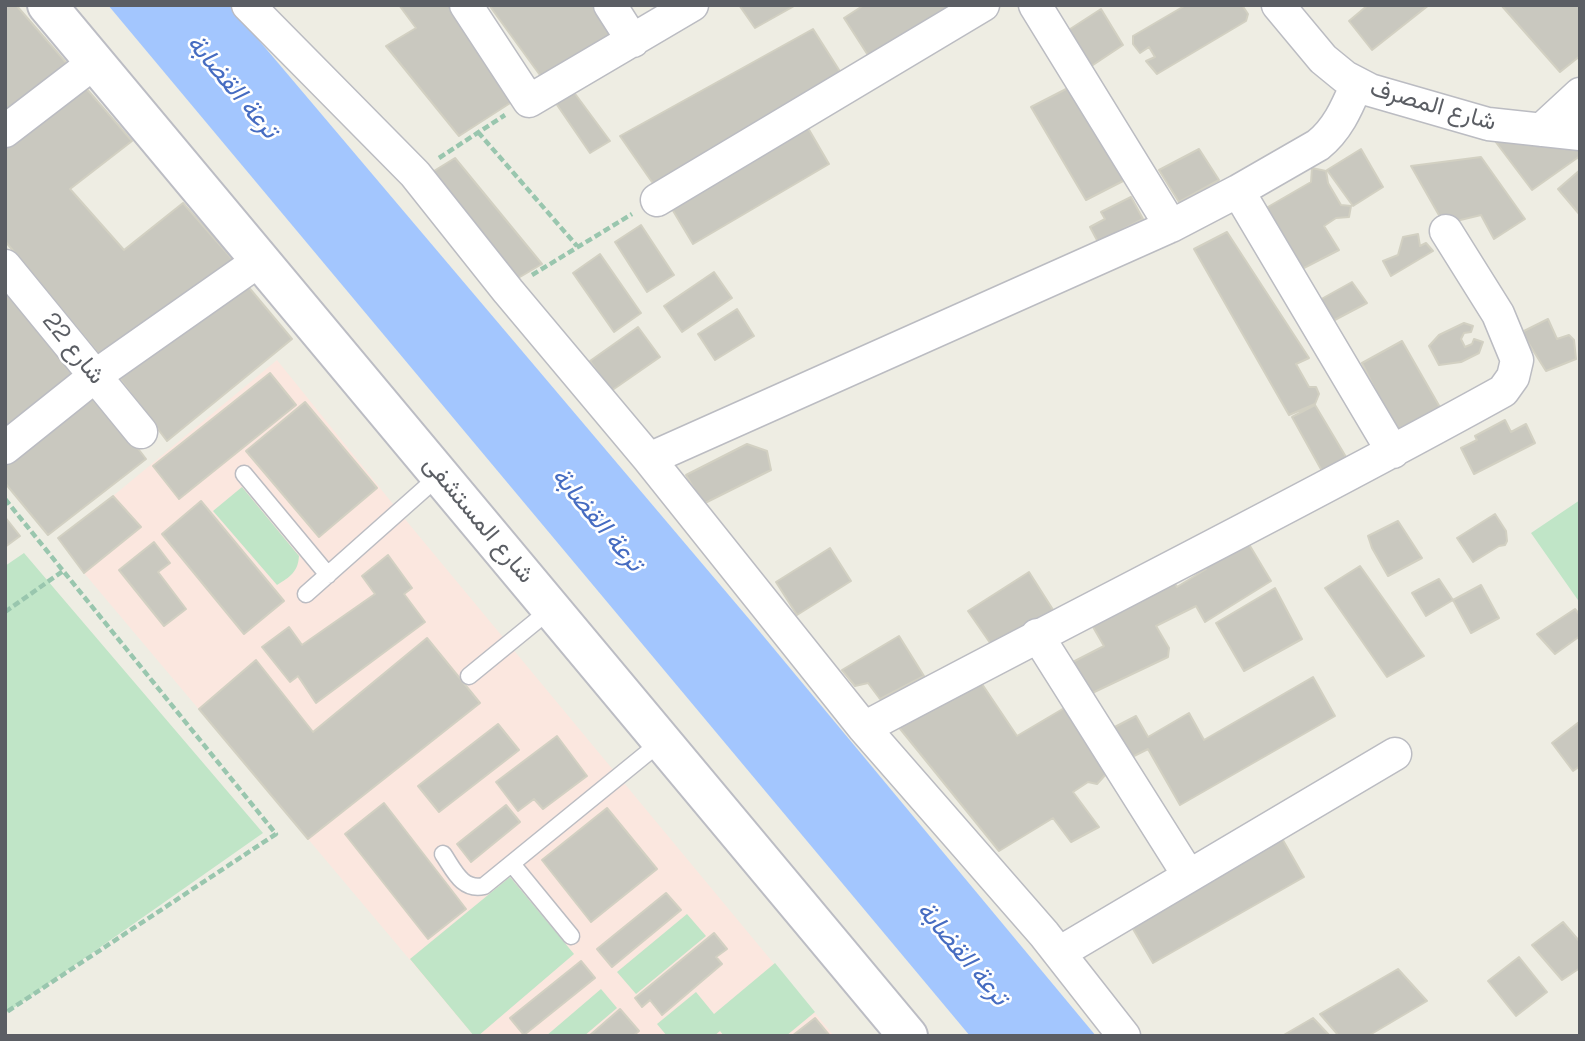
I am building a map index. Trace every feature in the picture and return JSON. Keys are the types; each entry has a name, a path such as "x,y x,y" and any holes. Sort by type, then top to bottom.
{"main road":[{"name":"شارع المستشفى","path":"47,5 908,1036"}],"street":[{"path":"248,5 415,174 508,291 649,459 864,728 1059,953 1124,1036"},
{"path":"466,5 529,101 692,5"},
{"path":"610,5 633,41"},
{"path":"657,200 984,5"},
{"path":"1035,5 1171,226"},
{"name":"شارع المصرف","path":"1278,5 1323,59 1357,84 1383,95 1473,121 1580,134"},
{"path":"5,131 94,62"},
{"path":"649,459 1171,226 1238,191 1329,136 1344,113 1357,84"},
{"path":"1541,130 1580,94"},
{"path":"1238,191 1393,452"},
{"path":"864,728 1038,635 1206,551 1503,391 1516,368 1517,360 1497,314 1446,231"},
{"path":"5,447 95,376 260,260"},
{"name":"شارع 22","path":"5,267 141,432"},
{"path":"1038,635 1189,876"},
{"path":"1059,953 1395,754"}],"lane":[{"path":"244,474 328,575"},
{"path":"306,594 440,475"},
{"path":"469,676 551,609"},
{"path":"443,854 466,885 475,888 484,886 662,741"},
{"path":"512,864 571,936"}],"path":[{"path":"415,174 529,101"},
{"path":"478,132 577,246"},
{"path":"508,291 577,246 657,200"},
{"path":"5,499 276,834 5,1013"},
{"path":"5,612 63,571"}],"shaded area":[{"path":"277,360 409,524 834,1036 474,1036 84,573 58,538"}],"green space":[{"path":"242,487 299,556 292,574 277,585 213,511"},
{"path":"1580,500 1580,603 1531,533"},
{"path":"24,553 263,833 5,1014 5,566"},
{"path":"510,877 574,954 478,1036 474,1036 410,959"},
{"path":"687,914 706,936 636,994 617,972"},
{"path":"775,963 815,1012 786,1036 724,1036 720,1031 714,1036 667,1036 657,1024 696,992 714,1014"},
{"path":"601,989 617,1008 584,1036 546,1036"}],"water":[{"name":"ترعة القضابة","path":"108,5 229,5 755,626 1096,1036 970,1036"}],"building":[{"path":"5,5 16,5 70,67 5,115"},
{"path":"399,5 456,5 518,98 459,136 386,46 416,28"},
{"path":"489,5 592,5 616,39 545,82"},
{"path":"739,5 796,5 755,28"},
{"path":"864,5 949,5 955,15 873,63 844,18"},
{"path":"1186,5 1242,5 1248,14 1246,21 1157,74 1146,61 1155,57 1149,47 1140,53 1133,44 1133,36"},
{"path":"1368,5 1429,5 1372,50 1349,21"},
{"path":"1501,5 1577,5 1580,8 1580,56 1560,72"},
{"path":"1101,9 1123,45 1087,69 1064,33"},
{"path":"813,29 848,84 661,195 620,136"},
{"path":"85,87 132,141 70,189 124,250 183,203 234,261 102,358 5,241 5,146"},
{"path":"570,87 610,141 590,153 553,99"},
{"path":"1070,87 1125,180 1086,200 1031,107"},
{"path":"808,128 829,164 693,244 672,209"},
{"path":"1498,133 1580,143 1580,156 1532,190 1495,141"},
{"path":"1199,149 1219,180 1179,202 1159,170"},
{"path":"1361,149 1383,187 1353,206 1327,170"},
{"path":"1481,157 1525,219 1494,239 1481,215 1444,224 1411,166"},
{"path":"455,158 542,264 508,284 421,179"},
{"path":"1312,168 1326,171 1328,183 1341,205 1351,206 1349,217 1336,218 1324,226 1339,250 1296,272 1261,211 1311,182"},
{"path":"1580,170 1580,215 1558,189"},
{"path":"1131,197 1143,219 1098,242 1090,227 1105,219 1101,212"},
{"path":"641,225 674,275 647,292 615,242"},
{"path":"1227,232 1309,358 1296,364 1309,387 1316,387 1319,394 1315,404 1289,415 1194,249"},
{"path":"1418,234 1420,246 1426,243 1433,251 1391,276 1383,261 1398,255 1403,237"},
{"path":"600,254 641,313 614,332 573,273"},
{"path":"714,272 732,298 682,332 664,306"},
{"path":"5,282 80,376 5,432"},
{"path":"1352,282 1367,303 1329,323 1316,302"},
{"path":"246,284 292,339 167,441 117,375"},
{"path":"737,309 754,336 715,360 698,334"},
{"path":"1548,319 1557,339 1569,335 1574,340 1576,359 1546,371 1524,336 1524,331"},
{"path":"1464,323 1473,326 1471,332 1464,333 1461,339 1465,347 1472,344 1474,339 1483,342 1479,353 1461,362 1439,365 1429,346 1439,335"},
{"path":"638,327 660,357 611,391 590,361"},
{"path":"1402,341 1445,416 1400,440 1362,363"},
{"path":"270,373 296,405 179,499 153,466"},
{"path":"93,390 146,459 48,535 5,483 5,453"},
{"path":"305,402 377,488 319,537 246,451"},
{"path":"1315,405 1352,467 1327,480 1292,417"},
{"path":"1505,420 1511,432 1526,424 1535,443 1474,474 1461,448 1477,440 1475,436"},
{"path":"747,444 767,451 771,470 703,504 686,475"},
{"path":"113,496 141,527 84,573 58,538"},
{"path":"201,501 284,601 244,634 162,534"},
{"path":"1495,514 1506,531 1507,541 1505,545 1473,562 1457,538"},
{"path":"5,517 20,536 5,547"},
{"path":"1398,521 1422,558 1388,576 1368,536"},
{"path":"1244,536 1271,581 1205,622 1196,606 1156,626 1169,648 1168,657 1088,695 1067,665 1104,646 1089,620 1170,575 1177,587 1206,569 1199,561"},
{"path":"154,542 170,563 158,572 186,609 164,626 119,570"},
{"path":"830,548 851,581 797,615 776,582"},
{"path":"388,555 412,588 404,594 425,622 316,703 298,676 290,682 262,647 289,627 302,645 375,594 362,576"},
{"path":"1360,566 1424,656 1387,677 1325,588"},
{"path":"1029,572 1057,616 995,650 968,611"},
{"path":"1439,579 1453,600 1426,616 1412,593"},
{"path":"1481,585 1499,618 1471,633 1453,600"},
{"path":"1275,588 1302,639 1244,671 1216,623"},
{"path":"1575,609 1580,615 1580,636 1555,654 1537,634"},
{"path":"899,636 924,676 880,699 868,683 855,686 842,670"},
{"path":"427,638 480,703 308,839 199,709 256,660 313,732"},
{"path":"1313,677 1335,716 1180,805 1148,749 1126,760 1107,731 1136,716 1148,737 1189,713 1204,740"},
{"path":"980,681 1017,736 1066,707 1108,772 1097,784 1088,782 1073,792 1099,827 1071,842 1053,818 999,851 897,725"},
{"path":"1579,722 1580,766 1573,771 1552,743"},
{"path":"498,724 519,750 439,812 418,786"},
{"path":"557,736 587,776 543,809 534,799 518,811 496,782"},
{"path":"384,803 466,909 428,939 345,834"},
{"path":"506,805 520,822 471,862 457,844"},
{"path":"607,808 657,869 591,922 542,860"},
{"path":"1276,828 1304,877 1153,963 1126,917"},
{"path":"666,893 681,910 612,967 597,949"},
{"path":"1563,922 1580,942 1580,968 1562,980 1532,945"},
{"path":"714,933 727,949 716,957 722,964 662,1015 650,1000 642,1007 635,998"},
{"path":"1519,957 1547,992 1516,1016 1488,981"},
{"path":"581,961 595,978 524,1035 510,1018"},
{"path":"1398,969 1427,1001 1368,1036 1339,1036 1320,1014"},
{"path":"620,1009 639,1031 633,1036 589,1036"},
{"path":"815,1018 830,1036 792,1036"},
{"path":"1313,1018 1330,1036 1282,1036"}]}
